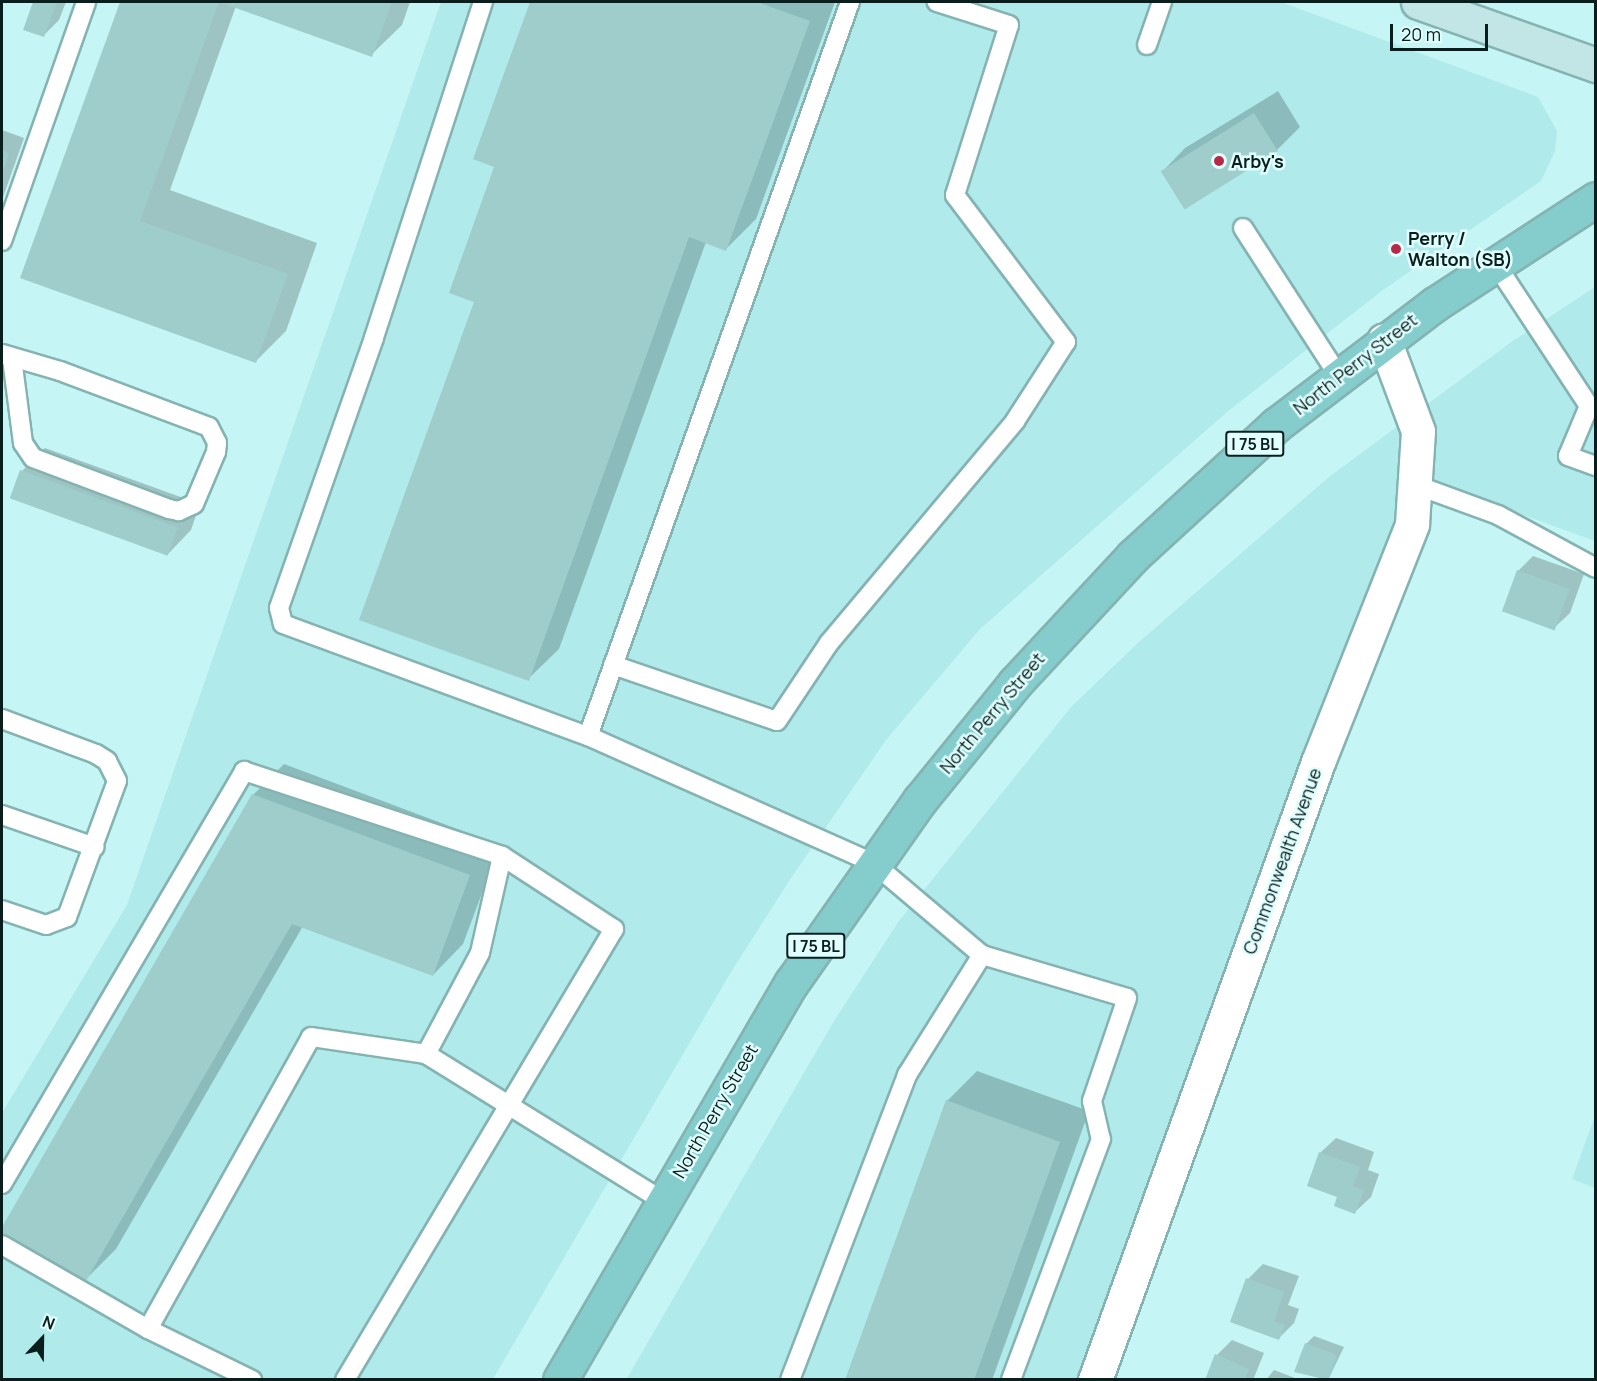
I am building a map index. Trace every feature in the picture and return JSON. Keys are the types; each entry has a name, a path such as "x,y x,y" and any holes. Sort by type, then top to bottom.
{"main road":[{"path":"1418,2 1468,10 1595,63"},
{"name":"North Perry Street","path":"560,1380 792,982 873,863 967,740 1072,621 1220,474 1338,375 1384,340 1495,262 1596,199"}],"street":[{"name":"Commonwealth Avenue","path":"1095,1380 1314,773 1412,524 1418,431 1384,340"}],"lane":[{"path":"2,241 86,2"},
{"path":"483,2 374,338 279,608 283,624 588,736 873,863 982,955 1127,998 1092,1101 1101,1139 1011,1380"},
{"path":"588,736 850,2"},
{"path":"613,665 777,721 829,643 1015,421 1066,342 955,195 1009,25 937,2"},
{"path":"1147,45 1162,2"},
{"path":"1243,228 1338,375"},
{"path":"1495,262 1592,404 1568,456 1596,466"},
{"path":"7,356 60,371 209,427 217,443 216,452 195,504 179,511 169,509 33,458 23,443 7,356"},
{"path":"1416,485 1498,515 1596,568"},
{"path":"2,719 96,754 114,770 115,790 67,917 46,925 2,910"},
{"path":"2,1184 244,771 502,856 614,929 345,1380"},
{"path":"2,815 95,848"},
{"path":"426,1054 480,953 502,856"},
{"path":"790,1380 907,1075 982,955"},
{"path":"148,1329 311,1037 426,1054 663,1201"},
{"path":"2,1245 148,1329 252,1380"}],"shaded area":[{"path":"441,2 1281,2 1538,97 1557,131 1555,151 1541,181 1383,290 1227,412 980,629 886,740 791,878 731,972 493,1379 2,1379 2,1113 127,905"},
{"path":"1595,287 1595,541 1422,478 1089,1379 626,1380 834,1021 899,921 1072,706 1139,642 1329,477 1510,343"},
{"path":"1595,1116 1595,1188 1572,1179"}],"building":[{"path":"33,2 57,2 44,37 23,30"},
{"path":"120,2 219,2 140,221 288,274 256,363 20,278"},
{"path":"219,2 392,2 372,57"},
{"path":"530,2 757,2 810,21 726,251 689,237 529,681 359,620 474,302 449,293 494,167 473,159"},
{"name":"Arby's","path":"1254,113 1278,151 1185,209 1161,171"},
{"path":"2,150 9,153 2,174"},
{"path":"20,470 178,527 168,556 10,498"},
{"path":"1517,570 1570,589 1555,630 1502,611"},
{"path":"252,794 470,875 433,976 292,924 86,1281 2,1233 2,1227"},
{"path":"946,1100 1060,1142 974,1380 845,1380"},
{"path":"1319,1152 1360,1167 1353,1186 1364,1190 1355,1214 1334,1206 1337,1197 1307,1186"},
{"path":"1246,1278 1284,1292 1274,1321 1285,1325 1279,1340 1230,1322"},
{"path":"1305,1343 1337,1355 1328,1380 1294,1372"},
{"path":"1215,1354 1249,1369 1245,1380 1205,1380"}],"place":[{"name":"Arby's","path":"1219,161"},
{"name":"Perry / Walton (SB)","path":"1396,249"}]}
